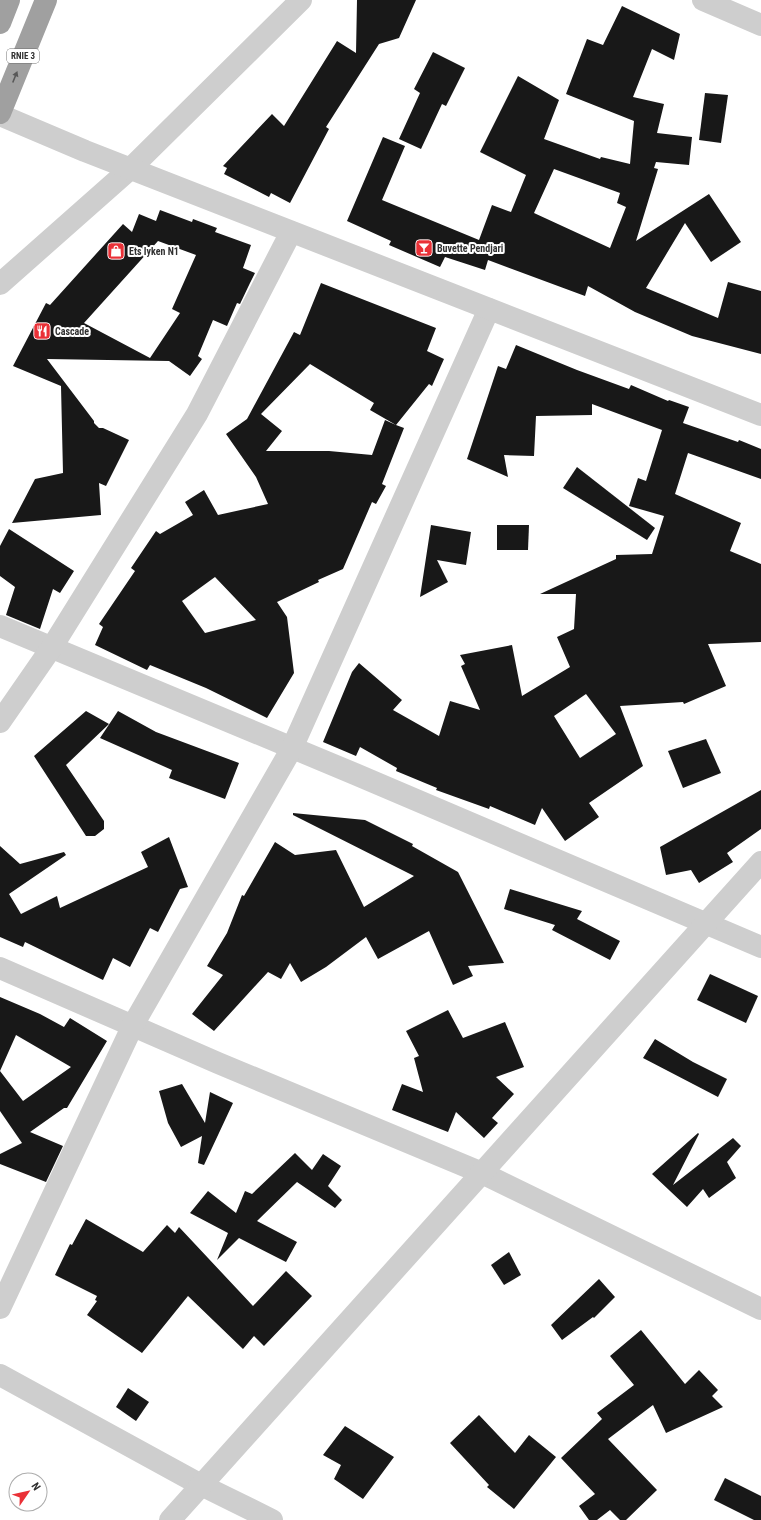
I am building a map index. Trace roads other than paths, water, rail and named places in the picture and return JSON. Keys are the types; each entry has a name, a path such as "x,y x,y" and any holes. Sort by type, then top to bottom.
{"highway":[{"path":"0,23 9,0"},
{"name":"RNIE 3","path":"0,114 46,0"}],"street":[{"path":"0,284 130,169 301,0"},
{"path":"703,0 761,25"},
{"path":"0,114 130,169 761,415"},
{"path":"0,722 52,647 197,414 291,232"},
{"path":"0,1308 133,1025 292,748 489,309"},
{"path":"0,626 761,947"},
{"path":"170,1520 761,862"},
{"path":"0,968 218,1063 482,1172 761,1309"},
{"path":"0,1375 201,1485 272,1520"}],"place":[{"name":"Buvette Pendjari","path":"424,248"},
{"name":"Ets Iyken N1","path":"116,251"},
{"name":"Cascade","path":"42,331"}]}
